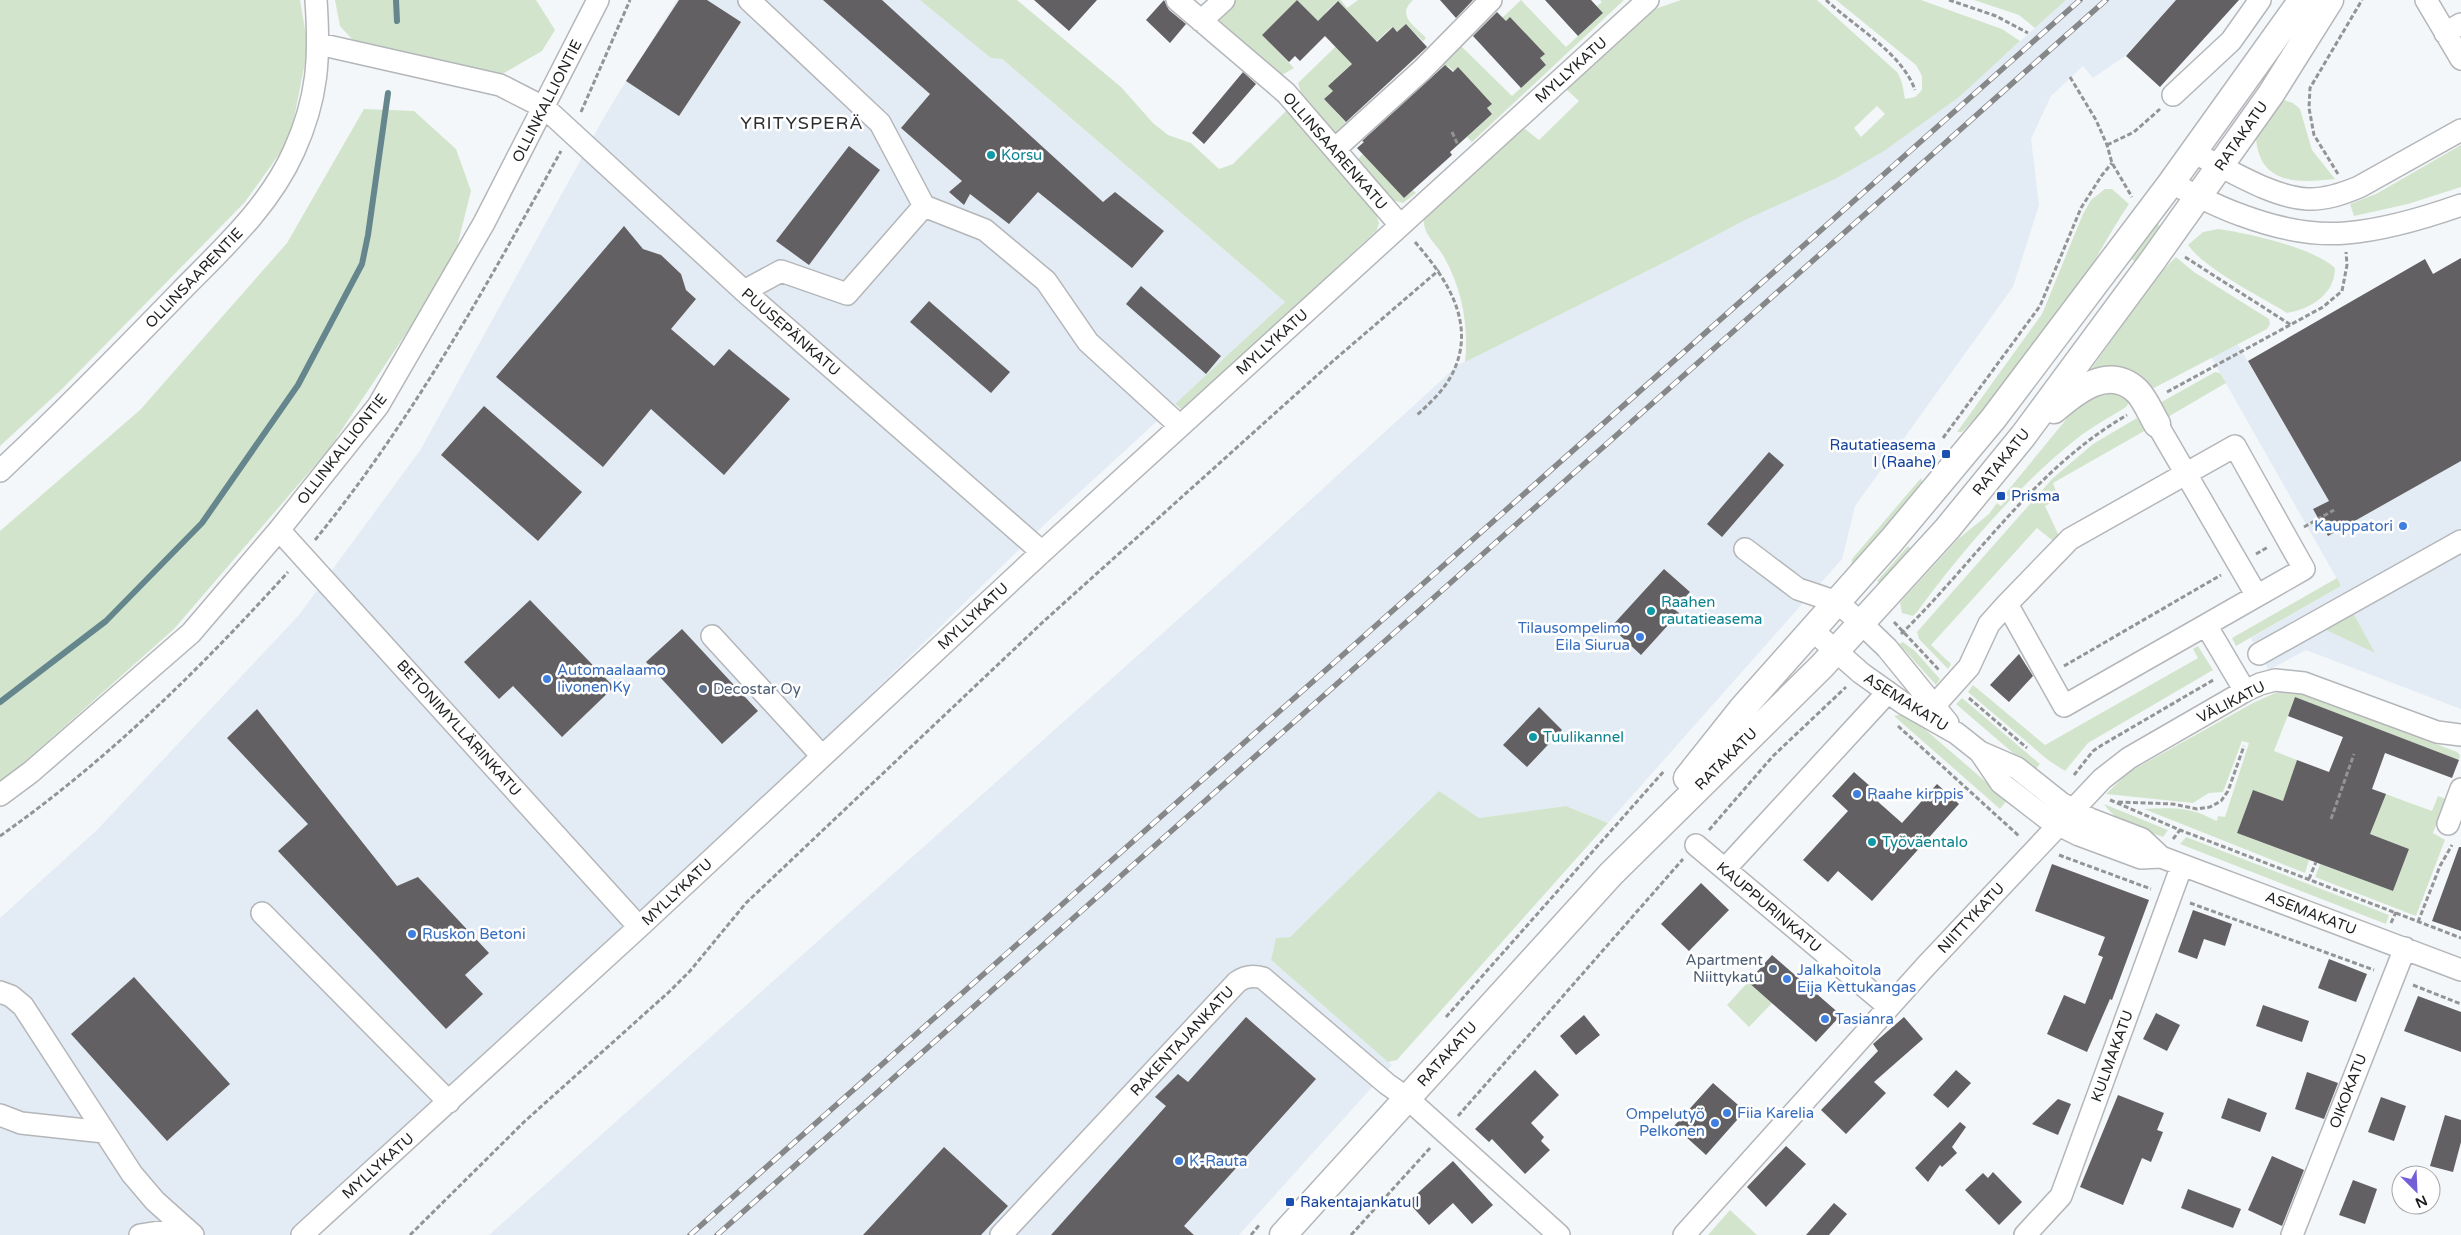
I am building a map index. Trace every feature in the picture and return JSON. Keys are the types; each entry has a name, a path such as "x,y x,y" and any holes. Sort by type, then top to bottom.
{"main road":[{"name":"RATAKATU","path":"1611,874 1741,710 1892,540 1993,419 2171,183 2302,0"},
{"name":"RATAKATU","path":"1273,1228 1407,1098 1611,874 1835,650 1947,529 2002,461 2153,260 2271,94 2330,0"},
{"path":"2002,461 2047,416 2078,389 2097,381 2114,380 2127,383 2138,392 2151,414"}],"street":[{"name":"OLLINSAARENTIE","path":"0,471 76,399 253,216 278,182 294,152 316,84 320,44 316,0"},
{"name":"OLLINKALLIONTIE","path":"0,795 31,772 191,633 279,530 378,406 484,224 545,108 598,0"},
{"path":"749,0 880,123 924,206 985,230 1046,281 1088,342 1180,426"},
{"name":"OLLINSAARENKATU","path":"1177,0 1286,93 1400,225"},
{"path":"1201,21 1224,0"},
{"path":"1335,149 1422,70 1491,0"},
{"name":"MYLLYKATU","path":"302,1235 639,926 1042,552 1648,0"},
{"path":"2173,95 2231,41 2260,0"},
{"path":"2426,0 2453,28 2461,59"},
{"path":"320,44 500,85 545,108"},
{"name":"PUUSEPÄNKATU","path":"545,108 744,291 1042,552"},
{"path":"2192,152 2260,184 2293,197 2320,198 2343,194 2359,187 2461,130"},
{"path":"2171,183 2239,215 2269,224 2308,232 2346,233 2404,222 2461,205"},
{"path":"744,291 781,271 847,294 924,206"},
{"path":"2151,414 2257,596"},
{"path":"1934,706 1969,667 1989,624 2007,604 2070,539 2235,446 2304,569 2064,706 2007,604"},
{"name":"BETONIMYLLÄRINKATU","path":"279,530 639,926"},
{"path":"2259,654 2461,541"},
{"path":"1745,549 1798,589 1837,602"},
{"name":"ASEMAKATU","path":"1837,602 1887,648 1956,733"},
{"path":"2206,626 2245,691"},
{"name":"ASEMAKATU","path":"1812,630 1861,673 1888,692 1956,733 1980,752 2017,768 2061,803 2073,810 2142,839 2161,857 2461,970"},
{"path":"712,636 822,756"},
{"name":"VÄLIKATU","path":"2058,825 2102,778 2129,758 2245,691 2266,682 2295,681 2329,691 2437,732 2461,735"},
{"path":"1725,869 1888,692"},
{"name":"ASEMAKATU","path":"1980,752 2001,783 2035,812 2058,825 2141,858 2161,857"},
{"path":"2451,833 2461,789"},
{"name":"NIITTYKATU","path":"1684,1235 1889,1007 2058,825"},
{"name":"KAUPPURINKATU","path":"1696,845 1889,1007"},
{"name":"KULMAKATU","path":"2025,1235 2061,1196 2182,865"},
{"path":"262,913 448,1102"},
{"name":"OIKOKATU","path":"2292,1235 2405,948"},
{"name":"RAKENTAJANKATU","path":"1001,1235 1237,982 1245,977 1263,978 1387,1084 1407,1098 1559,1235"},
{"path":"0,992 11,996 23,1006 132,1174 155,1201 188,1232"},
{"path":"0,1115 21,1123 104,1132"},
{"path":"152,1234 188,1232"}],"path":[{"path":"1826,0 1899,62 1910,76 1916,90"},
{"path":"1948,0 1996,16 2028,33"},
{"path":"2343,194 2338,173 2314,135 2309,108 2310,88 2327,56 2362,0"},
{"path":"2070,77 2107,145 2112,163 2132,197"},
{"path":"2107,145 2144,124 2173,95"},
{"path":"1941,440 2040,306 2081,208 2112,163"},
{"path":"1400,225 1439,270 1451,291 1460,320 1462,346 1451,377 1439,394 1417,415"},
{"path":"1887,648 1925,611 2015,508 2050,472 2090,438 2151,414 2322,307 2342,291 2347,265 2346,233"},
{"path":"2181,254 2291,326"},
{"path":"410,1235 524,1122 670,991 690,971 746,902 1044,621 1325,368 1439,270"},
{"path":"2047,676 2334,510"},
{"path":"2070,780 2093,751 2232,669"},
{"path":"1351,1235 1445,1131 1778,751 1861,673"},
{"path":"2114,802 2173,804 2197,809 2210,807 2221,800 2228,791 2244,746"},
{"path":"2331,819 2354,754"},
{"path":"1446,1018 1668,766"},
{"path":"2418,922 2451,833"},
{"path":"2309,879 2316,862"},
{"path":"1251,1235 1273,1228"}],"shaded area":[{"path":"677,0 933,0 1286,303 1046,523 600,960 300,1235 0,1235 0,918 97,830 299,615 421,449 607,112"},
{"path":"2066,0 2176,0 2125,56 2093,78 2083,66 2051,96 2031,139 2039,205 2013,287 1855,506 1842,559 1608,823 1566,806 1479,818 1290,937 1276,939 1271,960 1392,1065 1239,1235 489,1235 1258,548 1458,365 1665,262 1870,141 2005,55"},
{"name":"Kauppatori","path":"2237,343 2329,501 2314,509 2328,536 2461,461 2461,709 2306,650 2269,670 2259,654 2251,638 2341,586 2211,357"}],"green space":[{"path":"0,0 300,0 308,47 290,139 245,202 62,389 0,446"},
{"path":"335,0 536,0 555,30 542,51 492,80 362,50 340,26"},
{"path":"920,0 1017,0 1121,87 1153,123 1168,135 1191,143 1219,169 1233,164 1288,109 1375,210 1379,223 1377,230 1183,411 1175,404 1285,302 1002,59 991,58"},
{"path":"1231,0 1297,0 1262,35 1294,68 1282,75 1220,27 1216,22"},
{"path":"1297,0 1341,0 1347,8 1358,0 1413,0 1408,6 1406,16 1426,38 1423,41 1406,24 1397,32 1392,27 1328,86 1333,91 1324,99 1348,125 1336,136 1302,97 1298,83 1359,24 1337,1 1326,12 1324,27"},
{"path":"1521,0 1566,47 1603,13 1597,6 1602,2 1600,0 1624,0 1472,142 1467,137 1492,114 1487,108 1491,104 1448,66 1445,67 1440,62 1460,45 1512,96 1546,65 1540,58 1544,54 1511,18 1506,21 1502,18"},
{"path":"1681,0 1817,0 1898,73 1905,99 1915,97 1922,90 1922,76 1916,65 1836,0 1921,0 2002,29 2020,41 1959,97 1884,151 1835,179 1745,220 1465,362 1465,321 1460,295 1444,257 1427,234 1424,217 1524,128 1539,140 1579,101 1566,89 1652,10","holes":["1877,106 1885,114 1861,137 1854,128"]},
{"path":"1974,0 2066,0 2035,28 2019,15"},
{"path":"2284,100 2293,103 2300,109 2312,150 2335,179 2308,181 2284,178 2273,173 2265,165 2259,154 2256,139"},
{"path":"364,109 414,111 456,149 471,191 453,263 329,449 174,629 0,784 0,531 140,410 287,243"},
{"path":"2461,145 2461,187 2408,204 2354,216 2350,204 2376,194"},
{"path":"1363,154 1404,198 1413,190 1416,193 1403,203 1392,200 1357,160"},
{"path":"2105,189 2112,189 2129,204 2081,283 2053,326 2016,373 1962,432 1957,432 2042,314 2083,214 2091,200"},
{"path":"2156,222 2162,228 2136,262 2127,256"},
{"path":"2218,229 2263,238 2312,254 2335,268 2331,285 2326,293 2313,304 2287,313 2220,273 2207,264 2188,245 2203,232"},
{"path":"2176,257 2194,272 2269,319 2270,324 2267,329 2150,390 2087,375 2156,277"},
{"path":"2215,372 2220,373 2226,383 2166,418 2158,404"},
{"path":"2116,391 2129,403 2126,407 2081,435 2032,478 1971,544 1917,612 1913,616 1902,613 1900,603 1904,598 1958,539 1989,514 1997,503 2001,506 2009,497 2005,494 2078,405 2099,393"},
{"path":"2137,418 2146,430 2053,483 2059,498 2045,506 2059,536 2053,541 2037,528 1931,645 1951,664 1948,669 1919,639 1917,632 2052,479 2093,444"},
{"path":"1921,478 1920,488 1851,567 1852,559"},
{"path":"1908,546 1913,550 1882,585 1877,581"},
{"path":"2337,578 2341,586 2236,646 2232,638"},
{"path":"2353,613 2375,653 2324,629"},
{"path":"1903,642 1915,651 1940,679 1936,685 1899,644"},
{"path":"2198,646 2213,670 2088,743 2065,771 2048,760 1968,692 1973,685 2045,745 2198,658 2193,649"},
{"path":"2290,691 2310,696 2457,752 2460,755 2459,760 2295,697 2274,751 2297,760 2292,775 2326,818 2253,791 2237,833 2309,860 2305,873 2144,809 2188,810 2217,821 2218,816 2225,817 2249,743 2242,741 2223,792 2209,793 2193,803 2106,794 2129,772 2253,703 2275,693"},
{"path":"1962,698 2040,764 2034,771 1956,704"},
{"path":"1906,713 2007,800 2000,809 1894,716"},
{"path":"2372,789 2432,811 2438,796 2446,799 2433,833 2445,840 2416,916 2315,877 2320,864 2393,891 2409,849 2336,821"},
{"path":"1439,791 1479,818 1566,806 1608,823 1397,1060 1388,1062 1271,960 1276,938 1290,937"},
{"path":"2104,804 2168,830 2163,837 2138,828 2123,821 2109,811"},
{"path":"2186,837 2389,915 2386,924 2180,844"},
{"path":"1748,982 1772,1003 1749,1027 1727,1005"},
{"path":"1730,1210 1757,1235 1708,1235"}],"building":[{"path":"679,0 707,0 741,22 679,116 626,81"},
{"name":"Korsu","path":"823,0 882,0 1103,202 1115,192 1164,231 1132,268 1038,192 1009,224 970,194 964,205 949,192 962,181 901,128 930,94"},
{"path":"1034,0 1097,0 1069,31"},
{"path":"1164,0 1169,10 1186,24 1170,43 1146,20"},
{"path":"1297,0 1318,21 1338,1 1377,42 1393,27 1397,32 1406,24 1427,47 1346,122 1324,99 1333,91 1328,86 1352,64 1325,36 1300,61 1295,56 1289,62 1262,35"},
{"path":"1440,0 1473,0 1456,18"},
{"path":"1545,0 1591,0 1603,13 1578,36"},
{"path":"2176,0 2239,0 2160,87 2126,56"},
{"path":"1497,12 1506,21 1510,17 1545,54 1540,58 1546,65 1521,88 1473,36"},
{"path":"1445,65 1453,72 1458,67 1492,104 1487,108 1492,114 1450,152 1452,155 1404,198 1357,148 1364,142 1362,141"},
{"path":"1243,72 1256,84 1204,144 1192,133"},
{"path":"849,146 880,170 809,265 776,241"},
{"path":"624,226 643,249 661,255 681,274 686,290 696,299 671,329 714,366 729,349 790,399 724,475 651,409 603,467 496,377"},
{"path":"2461,258 2461,461 2328,536 2313,509 2329,501 2248,361 2425,259 2433,274"},
{"path":"1141,286 1221,356 1206,374 1126,304"},
{"path":"929,301 1010,372 991,393 910,322"},
{"path":"484,406 582,492 538,541 441,455"},
{"path":"1769,452 1784,465 1722,537 1707,524"},
{"name":"Raahen rautatieasema","path":"1664,569 1690,592 1674,609 1679,613 1641,655 1611,627"},
{"path":"530,600 614,687 562,737 513,686 499,699 464,662"},
{"path":"682,629 758,711 722,744 646,662"},
{"path":"2019,654 2033,676 2009,702 1990,685"},
{"path":"2295,697 2459,760 2452,778 2385,753 2372,789 2386,794 2370,834 2409,849 2393,891 2237,833 2253,790 2283,801 2297,760 2329,772 2343,737 2288,716"},
{"name":"Tuulikannel","path":"1539,707 1562,730 1527,767 1503,745"},
{"path":"257,709 397,886 418,877 489,953 465,975 483,994 446,1029 278,851 308,824 227,738"},
{"name":"Työväentalo","path":"1854,772 1880,795 1876,800 1902,823 1937,784 1959,804 1872,901 1838,871 1828,882 1803,860 1848,811 1832,796"},
{"path":"2459,847 2461,847 2461,931 2432,921"},
{"path":"2052,864 2149,900 2112,1000 2110,999 2087,1052 2047,1034 2064,995 2085,1004 2103,957 2098,955 2105,937 2035,911"},
{"path":"1701,883 1729,910 1689,951 1661,924"},
{"path":"2193,910 2232,924 2225,946 2204,939 2197,959 2178,952"},
{"path":"1772,955 1841,1015 1816,1042 1748,982"},
{"path":"2329,959 2367,974 2356,1002 2318,988"},
{"path":"134,977 230,1084 167,1141 71,1034"},
{"path":"2418,996 2461,1012 2461,1052 2404,1031"},
{"path":"2263,1005 2309,1021 2302,1042 2256,1026"},
{"path":"2156,1013 2180,1025 2167,1051 2143,1039"},
{"path":"1584,1015 1600,1035 1576,1055 1560,1036"},
{"name":"K-Rauta","path":"1246,1017 1316,1079 1184,1226 1194,1235 1051,1235 1166,1106 1155,1097 1178,1074 1188,1082"},
{"path":"1904,1017 1923,1039 1874,1082 1886,1093 1846,1134 1821,1110 1878,1051 1873,1044"},
{"path":"1535,1070 1559,1095 1531,1123 1544,1137 1541,1141 1550,1150 1525,1174 1492,1139 1489,1142 1475,1129"},
{"path":"1956,1070 1971,1083 1948,1108 1933,1095"},
{"path":"2307,1072 2338,1083 2324,1119 2295,1109"},
{"path":"1713,1083 1745,1111 1706,1155 1674,1126"},
{"path":"2118,1095 2164,1113 2157,1130 2163,1132 2151,1162 2142,1158 2123,1205 2080,1187"},
{"path":"2381,1097 2406,1106 2394,1141 2368,1132"},
{"path":"2228,1098 2267,1113 2260,1132 2221,1118"},
{"path":"2058,1099 2071,1104 2058,1135 2032,1124"},
{"path":"2445,1115 2461,1120 2461,1142 2453,1172 2441,1169 2441,1165 2430,1165"},
{"path":"1960,1122 1966,1127 1952,1147 1957,1153 1942,1167 1940,1165 1928,1182 1915,1168"},
{"path":"1786,1146 1806,1164 1766,1207 1747,1187"},
{"path":"944,1147 1008,1206 981,1235 863,1235"},
{"path":"2272,1156 2304,1170 2282,1226 2248,1210"},
{"path":"1453,1161 1493,1205 1472,1224 1453,1203 1429,1225 1408,1202"},
{"path":"1993,1172 2022,1202 1999,1225 1965,1190 1983,1173 1988,1178"},
{"path":"2353,1180 2377,1189 2365,1224 2339,1215"},
{"path":"2188,1189 2241,1209 2233,1228 2181,1208"},
{"path":"1834,1203 1847,1214 1829,1235 1806,1235"}],"waterway":[{"path":"396,0 397,21"},
{"path":"0,702 106,621 202,523 298,385 362,264 368,235 388,93"}],"railway":[{"path":"690,1235 2080,0"},
{"path":"717,1235 2106,0"}],"place":[{"name":"Korsu","path":"991,155"},
{"name":"Rautatieasema I (Raahe)","path":"1946,454"},
{"name":"Prisma","path":"2001,496"},
{"name":"Kauppatori","path":"2403,526"},
{"name":"Raahen rautatieasema","path":"1651,611"},
{"name":"Tilausompelimo Eila Siurua","path":"1640,637"},
{"name":"Automaalaamo Iivonen Ky","path":"547,679"},
{"name":"Decostar Oy","path":"703,689"},
{"name":"Tuulikannel","path":"1533,737"},
{"name":"Raahe kirppis","path":"1857,794"},
{"name":"Työväentalo","path":"1872,842"},
{"name":"Ruskon Betoni","path":"412,934"},
{"name":"Apartment Niittykatu","path":"1773,969"},
{"name":"Jalkahoitola Eija Kettukangas","path":"1787,979"},
{"name":"Tasianra","path":"1825,1019"},
{"name":"Fiia Karelia","path":"1727,1113"},
{"name":"Ompelutyö Pelkonen","path":"1715,1123"},
{"name":"K-Rauta","path":"1179,1161"},
{"name":"Rakentajankatu I","path":"1290,1202"}],"district":[{"name":"YRITYSPERÄ","path":"802,123"}]}
